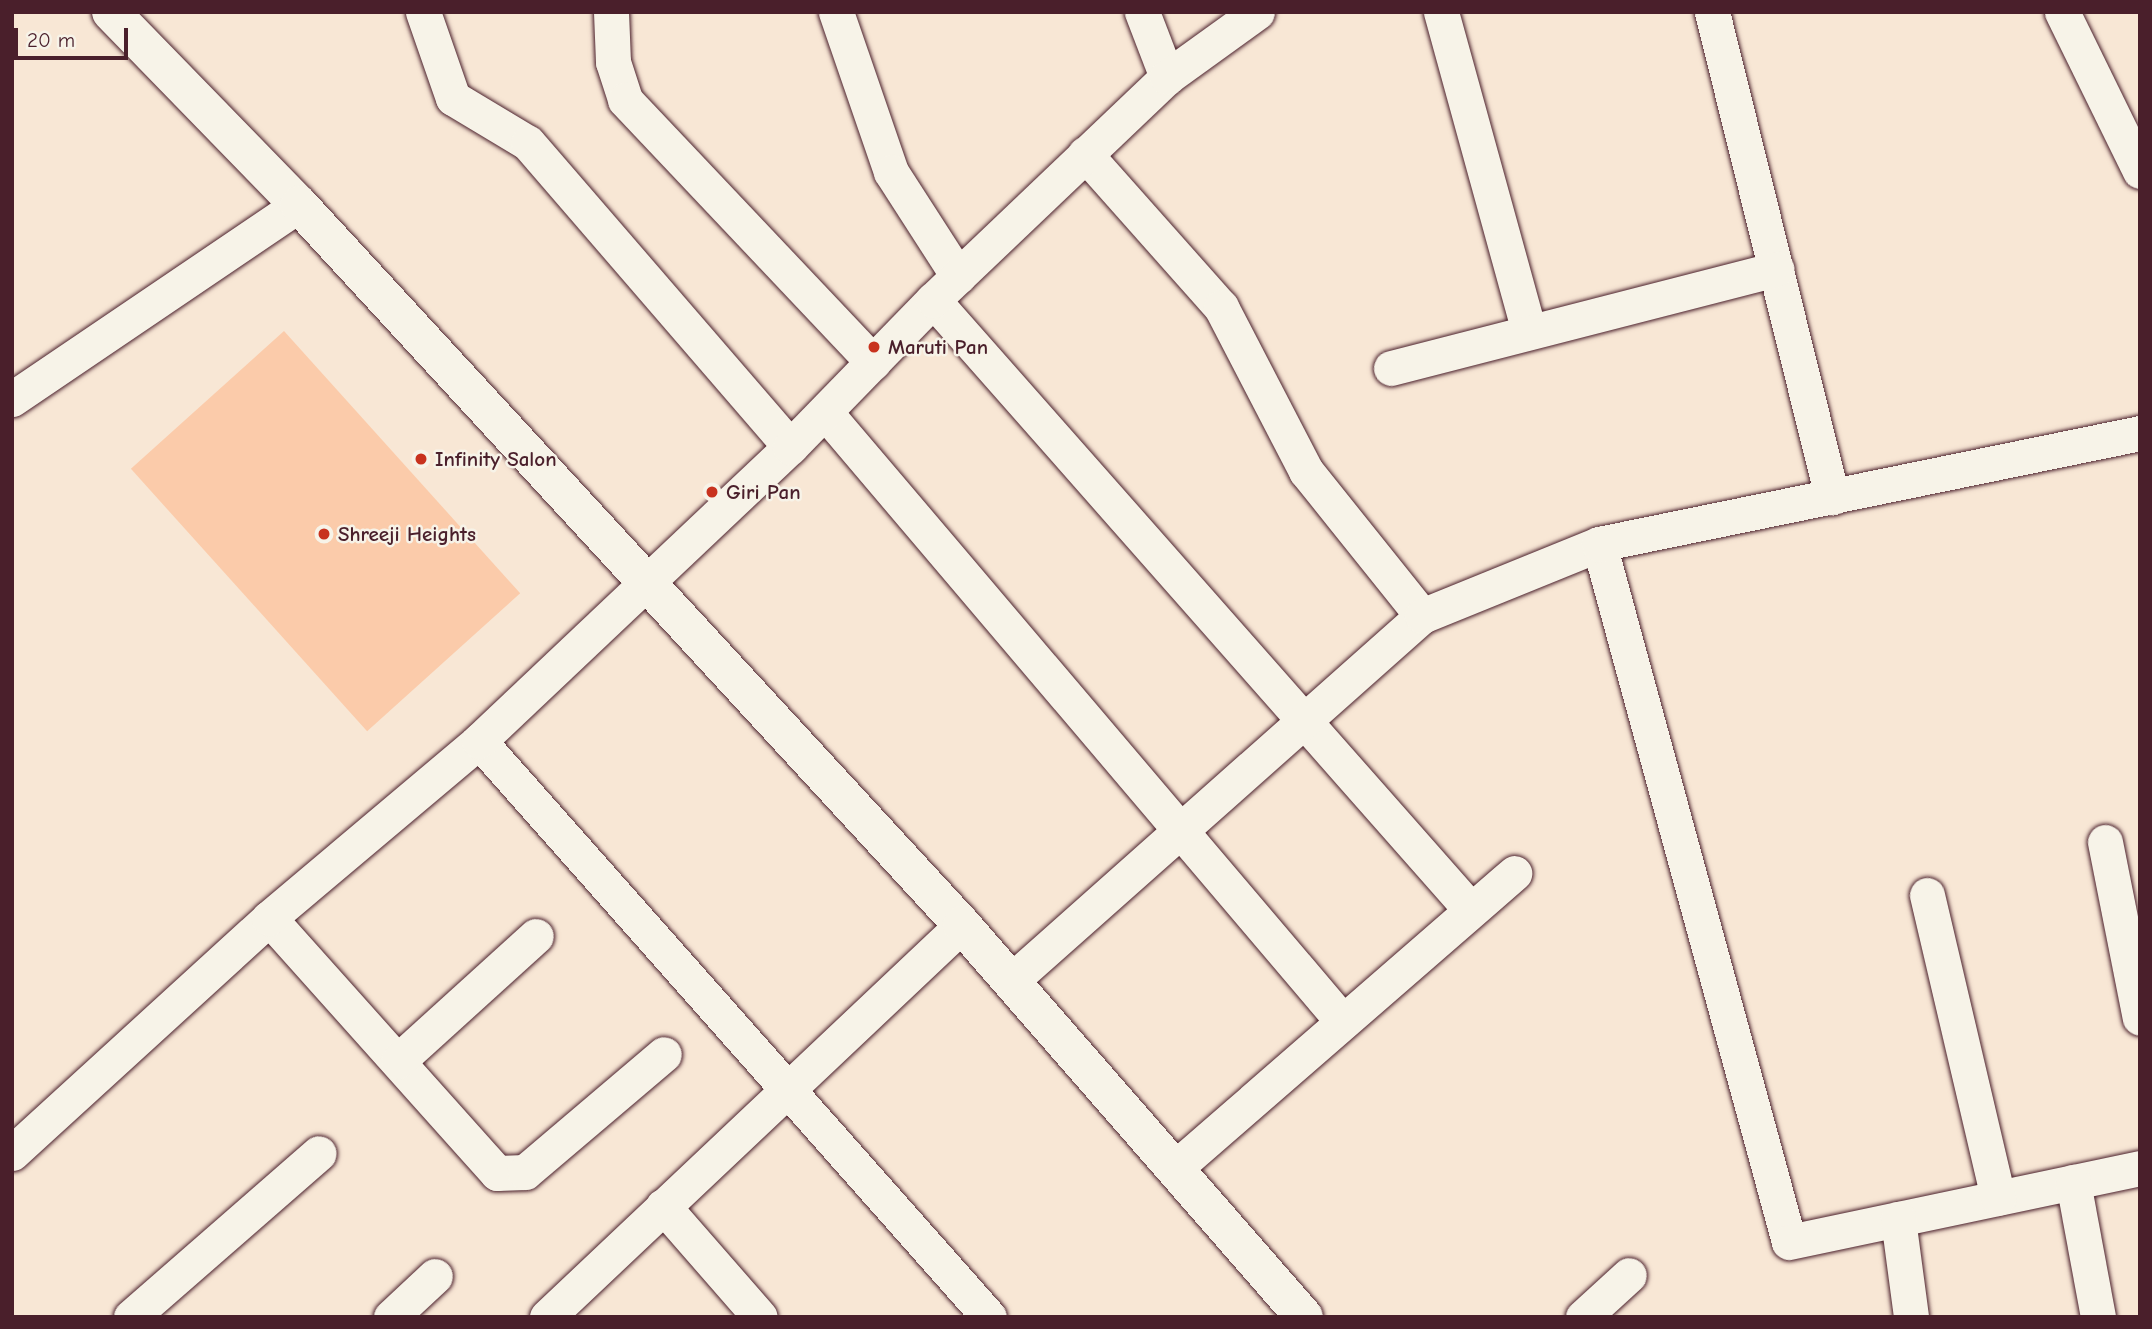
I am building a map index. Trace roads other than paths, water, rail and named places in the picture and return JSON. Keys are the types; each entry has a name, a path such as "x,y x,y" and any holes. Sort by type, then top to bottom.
{"street":[{"path":"111,12 299,205 962,925 1304,1317"},
{"path":"423,12 453,98 528,143 790,447"},
{"path":"611,12 613,62 625,100 873,362"},
{"path":"836,12 891,172 958,276"},
{"path":"1142,12 1167,77"},
{"path":"12,1153 269,918 479,741 790,447 933,300 1167,77 1257,12"},
{"path":"1441,12 1529,331"},
{"path":"1712,12 1832,497"},
{"path":"2063,12 2140,171"},
{"path":"1085,154 1221,307 1306,471 1422,616"},
{"path":"12,399 299,205"},
{"path":"1391,368 1776,270"},
{"path":"933,300 1471,910"},
{"path":"825,412 1343,1022"},
{"path":"1011,981 1179,829 1307,723 1422,616 1599,544 2140,433"},
{"path":"1599,544 1789,1242 2140,1168"},
{"path":"479,741 989,1317"},
{"path":"2105,842 2140,1018"},
{"path":"1174,1169 1514,873"},
{"path":"1927,895 1998,1198"},
{"path":"269,918 497,1173 510,1177 537,1163 664,1054"},
{"path":"547,1317 962,925"},
{"path":"398,1061 536,936"},
{"path":"131,1317 319,1153"},
{"path":"2073,1182 2098,1317"},
{"path":"663,1206 760,1317"},
{"path":"1898,1219 1911,1317"},
{"path":"1583,1317 1629,1275"},
{"path":"391,1317 435,1276"}],"place":[{"name":"Maruti Pan","path":"874,347"},
{"name":"Infinity Salon","path":"421,459"},
{"name":"Giri Pan","path":"712,492"},
{"name":"Shreeji Heights","path":"324,534"}]}
